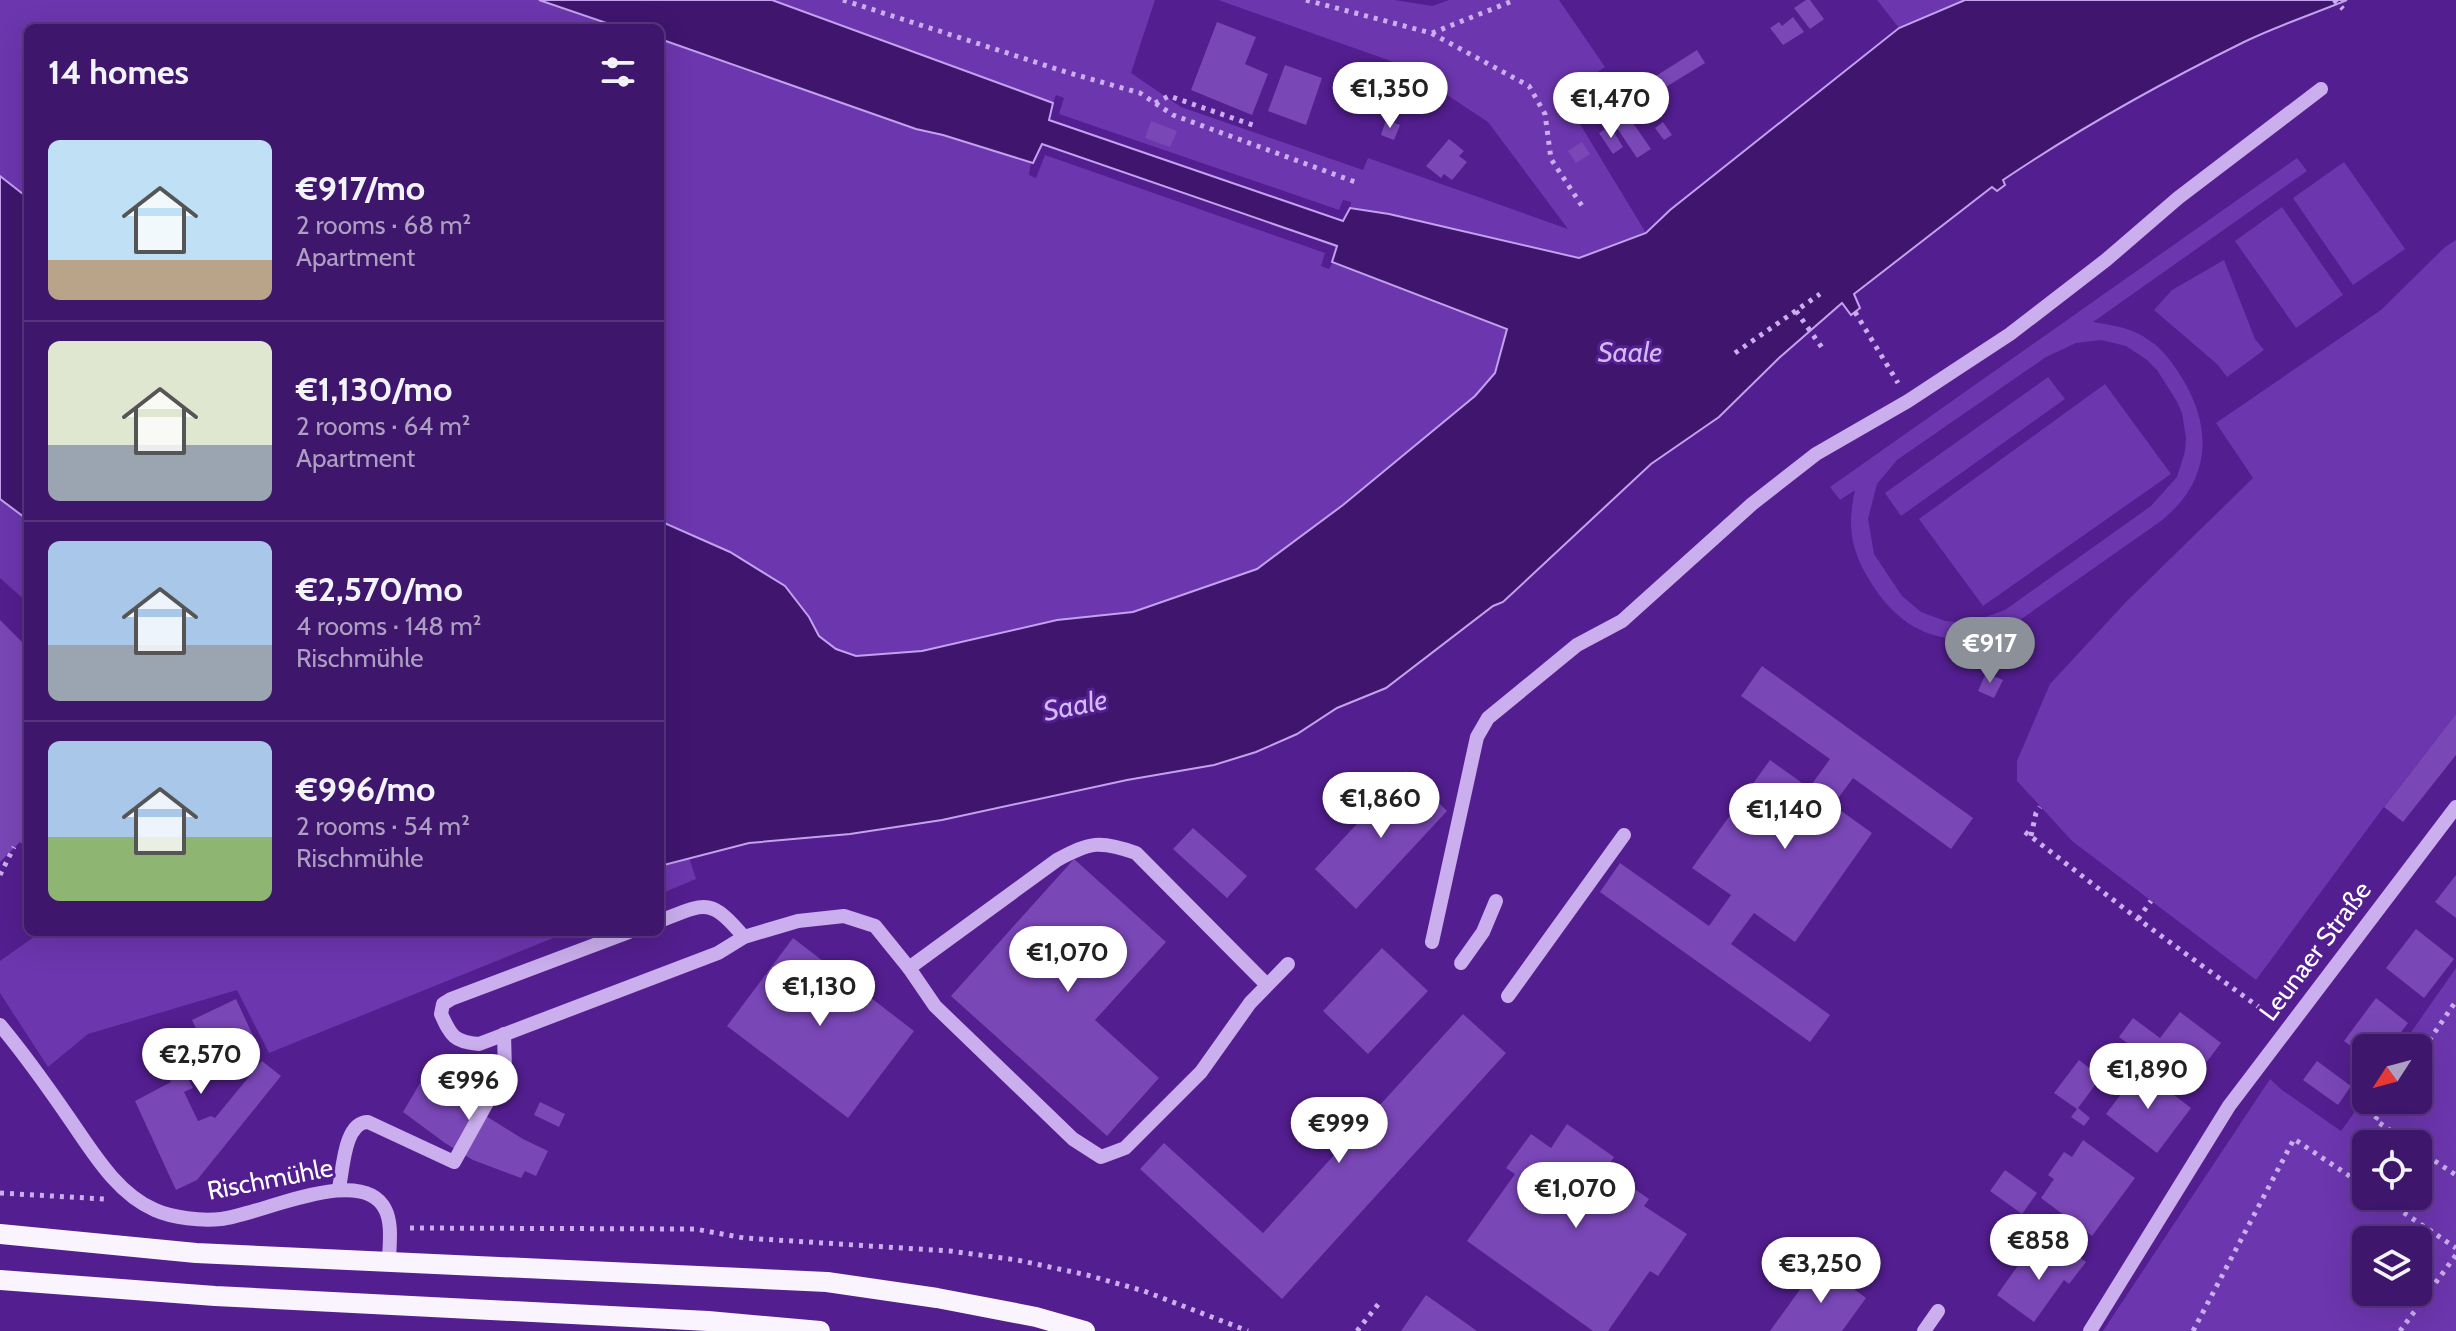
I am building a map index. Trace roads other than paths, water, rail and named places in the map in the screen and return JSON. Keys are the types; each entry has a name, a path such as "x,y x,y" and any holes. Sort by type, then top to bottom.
{"main road":[{"path":"0,1234 144,1250 827,1282 993,1309 1085,1331"},
{"path":"0,1280 215,1296 708,1321 820,1331"}],"street":[{"path":"1432,942 1477,737 1488,718 1577,645 1622,621 1752,504 1816,454 1908,401 2010,334 2106,260 2178,198 2321,89"},
{"name":"Leunaer Straße","path":"2090,1331 2229,1106 2456,807"},
{"path":"1508,996 1624,835"},
{"path":"909,968 1057,860 1083,846 1110,843 1136,853 1266,984"},
{"path":"1461,963 1483,932 1496,901"},
{"path":"664,919 701,905 725,915 744,937"},
{"path":"619,936 443,1004 441,1014 450,1034 462,1043 479,1044 718,953 744,937 798,921 844,916 875,926 935,1006 1073,1139 1101,1157 1125,1148 1201,1072 1266,984 1288,964"},
{"name":"Rischmühle","path":"0,1025 105,1168 137,1200 156,1211 175,1216 219,1219 339,1188 367,1191 386,1210 389,1263"},
{"path":"339,1188 350,1137 361,1122 368,1122 454,1162 505,1070 504,1034"},
{"path":"1924,1331 1938,1311"}],"water":[{"name":"Saale","path":"539,0 772,0 1053,103 1049,120 1343,221 1350,208 1389,214 1579,258 1646,233 1670,210 1899,28 1965,0 2347,0 2257,36 2182,74 2091,124 2032,161 2003,180 2005,185 1997,191 1992,187 1854,294 1860,308 1851,315 1842,303 1779,358 1719,417 1651,464 1503,602 1493,606 1386,688 1337,708 1297,734 1256,752 1214,765 1127,780 942,820 850,834 749,843 664,865 664,523 730,552 785,586 809,617 819,636 836,649 856,656 922,651 1057,620 1133,612 1257,569 1343,505 1475,396 1495,373 1507,329 1332,262 1337,246 1042,144 1033,163 916,129 664,40 664,24 609,24"},
{"path":"0,176 24,195 24,517 0,499"}]}
